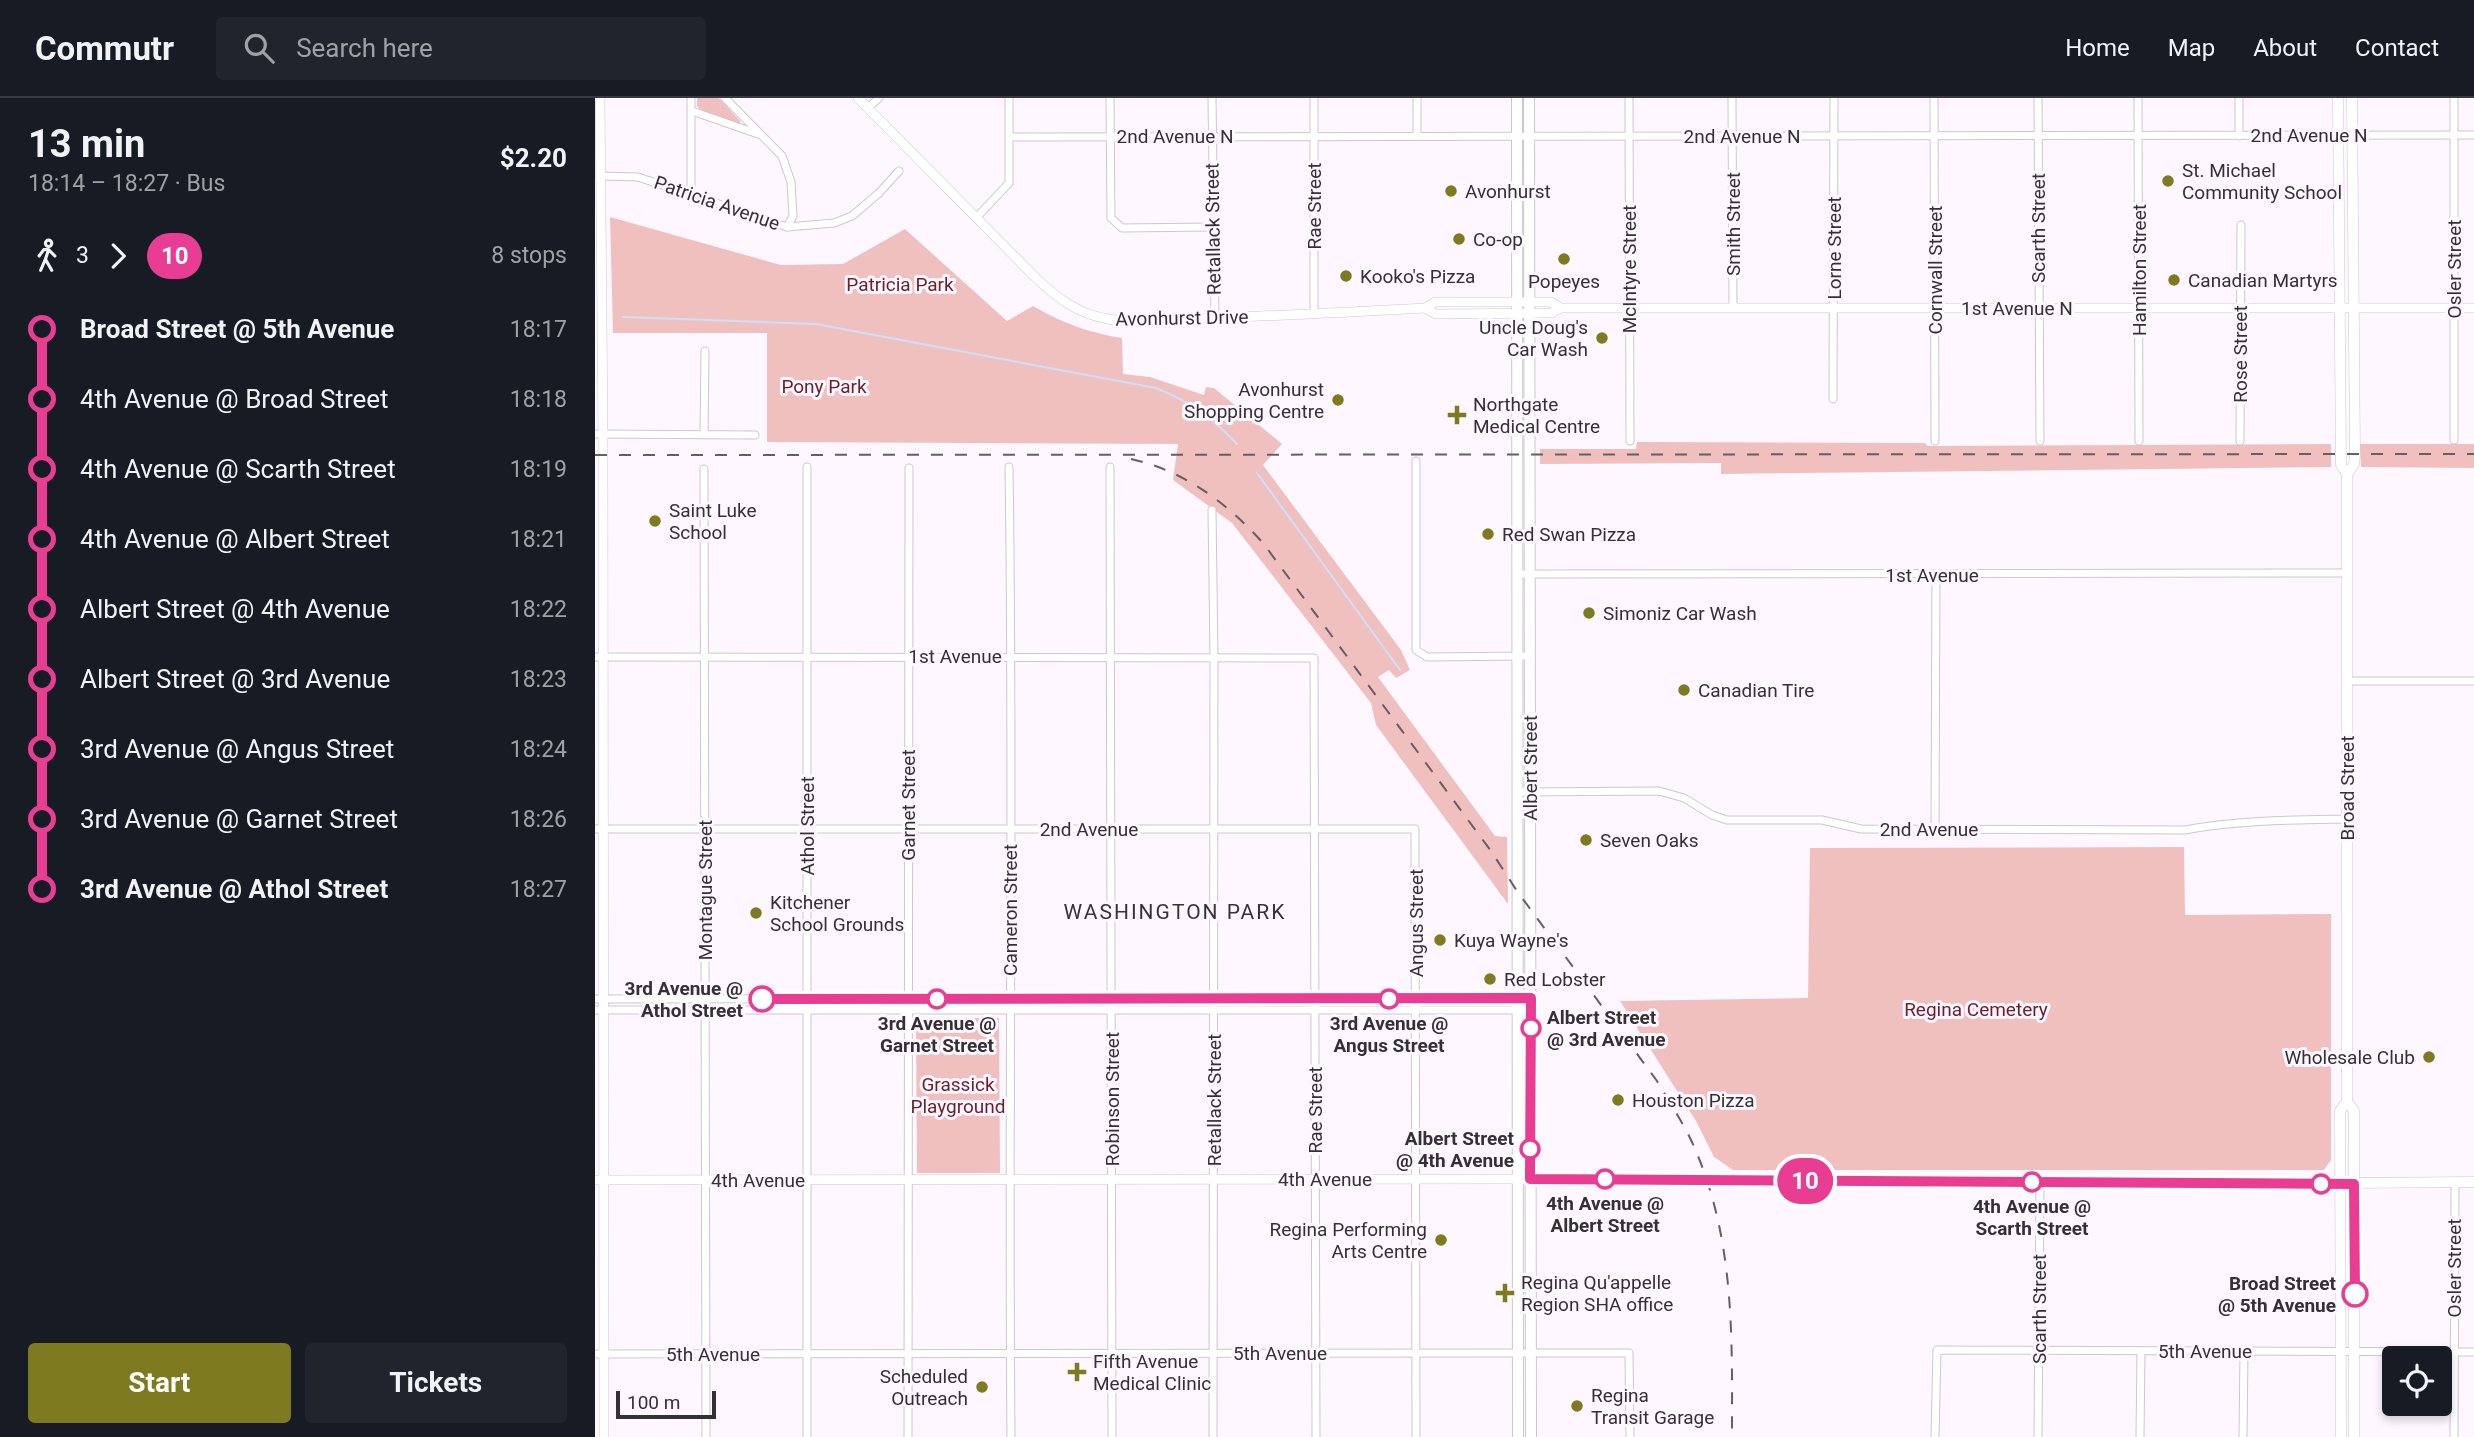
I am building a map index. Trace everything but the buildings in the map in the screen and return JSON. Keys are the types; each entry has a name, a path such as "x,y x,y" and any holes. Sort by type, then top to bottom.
{"main road":[{"name":"Albert Street","path":"1517,98 1518,1437"},
{"name":"Albert Street","path":"1529,98 1531,1437"},
{"name":"Broad Street","path":"2338,98 2340,465 2347,475"},
{"name":"Broad Street","path":"2352,98 2355,455 2354,464 2347,475 2347,1101 2354,1111 2354,1437"},
{"name":"Broad Street","path":"2341,1437 2340,1111 2347,1101"},
{"name":"4th Avenue","path":"1518,1179 2340,1184 2474,1182"}],"street":[{"path":"600,98 599,1354 604,1437"},
{"path":"691,98 691,193"},
{"path":"725,98 782,156 791,182 793,216 787,227"},
{"name":"Avonhurst Drive","path":"858,98 1058,299 1083,312 1110,320 1425,308 1435,302 1530,307"},
{"path":"868,108 879,98"},
{"path":"977,217 1009,183 1009,98"},
{"path":"1110,98 1111,218 1122,228 1212,227"},
{"name":"Retallack Street","path":"1212,98 1215,318"},
{"name":"Rae Street","path":"1314,98 1314,314"},
{"path":"1417,98 1417,136"},
{"name":"McIntyre Street","path":"1629,98 1630,441"},
{"name":"Smith Street","path":"1732,98 1733,308"},
{"name":"Lorne Street","path":"1833,399 1834,98"},
{"name":"Cornwall Street","path":"1934,98 1935,441"},
{"name":"Scarth Street","path":"2038,98 2040,441"},
{"name":"Hamilton Street","path":"2138,98 2139,441"},
{"path":"2239,98 2239,135"},
{"name":"Osler Street","path":"2454,98 2454,440"},
{"path":"692,111 762,135"},
{"name":"2nd Avenue N","path":"1010,137 2474,135"},
{"name":"Patricia Avenue","path":"600,176 638,177 787,227 834,223 852,216 898,171"},
{"name":"Rose Street","path":"2240,441 2241,225"},
{"name":"1st Avenue N","path":"1530,307 1552,313 1560,308 2474,308"},
{"path":"704,434 705,351"},
{"path":"599,434 755,435"},
{"path":"1416,461 1416,650 1427,657 1530,656"},
{"name":"Athol Street","path":"807,467 807,1437"},
{"name":"Cameron Street","path":"1009,467 1012,656 1009,1010 1011,1437"},
{"name":"Robinson Street","path":"1110,467 1112,1437"},
{"name":"Garnet Street","path":"908,1437 909,468"},
{"name":"Montague Street","path":"704,469 706,1437"},
{"name":"Retallack Street","path":"1212,510 1213,1437"},
{"name":"1st Avenue","path":"1517,574 2347,573"},
{"path":"1934,829 1936,575"},
{"name":"1st Avenue","path":"599,657 807,655 1314,658"},
{"name":"Rae Street","path":"1314,658 1316,1437"},
{"path":"2347,681 2474,681"},
{"name":"2nd Avenue","path":"1518,792 1659,791 1684,798 1712,815 1727,820 1822,820 1861,829 2185,830 2255,821 2347,820"},
{"name":"2nd Avenue","path":"599,829 1415,829"},
{"name":"Angus Street","path":"1415,829 1416,1437"},
{"path":"598,999 1417,999 1531,1004"},
{"path":"599,1010 1417,1010 1518,1004"},
{"name":"4th Avenue","path":"599,1180 1518,1179"},
{"name":"Scarth Street","path":"2038,1437 2040,1182"},
{"name":"Osler Street","path":"2454,1437 2455,1182"},
{"name":"5th Avenue","path":"1935,1437 1937,1350 2474,1352"},
{"path":"2140,1437 2141,1351"},
{"path":"2243,1437 2244,1351"},
{"name":"5th Avenue","path":"599,1354 1629,1353 1630,1437"}],"green space":[{"path":"697,98 719,98 741,122 737,124 701,110 697,106"},
{"path":"610,217 781,265 843,264 905,229 1007,321 1033,306 1076,327 1122,338 1123,374 1150,377 1204,395 1206,387 1214,388 1282,444 1263,465 1401,650 1410,670 1396,678 1389,670 1378,677 1495,836 1507,837 1508,904 1376,725 1371,703 1232,523 1173,480 1178,444 767,442 767,333 613,333"},
{"path":"1637,442 1925,443 1928,446 2331,444 2331,467 1721,474 1721,463 1540,464 1540,449 1636,449"},
{"path":"2360,444 2474,444 2474,468 2361,467"},
{"name":"Regina Cemetery","path":"2184,847 2185,915 2331,914 2331,1160 2324,1170 1733,1170 1714,1157 1696,1121 1620,1001 1808,998 1810,848"},
{"name":"Grassick Playground","path":"916,1018 999,1018 1000,1173 917,1173"}],"waterway":[{"path":"623,317 816,324 1156,388 1200,411 1237,444"},
{"path":"1257,473 1400,670"}],"railway":[{"path":"595,455 2474,454"},
{"path":"1131,459 1151,464 1204,490 1235,515 1263,543 1657,1081 1694,1146 1719,1225 1729,1295 1732,1437"}],"bus line":[{"name":"10","path":"762,999 1531,998 1530,1179 2354,1184 2355,1294"}],"place":[{"name":"St. Michael Community School","path":"2168,181"},
{"name":"Avonhurst","path":"1451,191"},
{"name":"Co-op","path":"1459,239"},
{"name":"Popeyes","path":"1564,259"},
{"name":"Kooko's Pizza","path":"1346,276"},
{"name":"Canadian Martyrs","path":"2174,280"},
{"name":"Uncle Doug's Car Wash","path":"1602,338"},
{"name":"Avonhurst Shopping Centre","path":"1338,400"},
{"name":"Northgate Medical Centre","path":"1457,415"},
{"name":"Saint Luke School","path":"655,521"},
{"name":"Red Swan Pizza","path":"1488,534"},
{"name":"Simoniz Car Wash","path":"1589,613"},
{"name":"Canadian Tire","path":"1684,690"},
{"name":"Seven Oaks","path":"1586,840"},
{"name":"Kitchener School Grounds","path":"756,913"},
{"name":"Kuya Wayne's","path":"1440,940"},
{"name":"Red Lobster","path":"1490,979"},
{"name":"3rd Avenue @ Athol Street","path":"762,999"},
{"name":"3rd Avenue @ Garnet Street","path":"937,999"},
{"name":"3rd Avenue @ Angus Street","path":"1389,999"},
{"name":"Albert Street @ 3rd Avenue","path":"1531,1028"},
{"name":"Wholesale Club","path":"2429,1057"},
{"name":"Houston Pizza","path":"1618,1100"},
{"name":"Albert Street @ 4th Avenue","path":"1530,1149"},
{"name":"4th Avenue @ Albert Street","path":"1605,1179"},
{"name":"4th Avenue @ Scarth Street","path":"2032,1182"},
{"name":"Regina Performing Arts Centre","path":"1441,1240"},
{"name":"Regina Qu'appelle Region SHA office","path":"1505,1293"},
{"name":"Broad Street @ 5th Avenue","path":"2355,1294"},
{"name":"Fifth Avenue Medical Clinic","path":"1077,1372"},
{"name":"Scheduled Outreach","path":"982,1387"},
{"name":"Regina Transit Garage","path":"1577,1406"}],"district":[{"name":"WASHINGTON PARK","path":"1175,912"}],"park label":[{"name":"Patricia Park","path":"900,284"},
{"name":"Pony Park","path":"824,386"}]}
